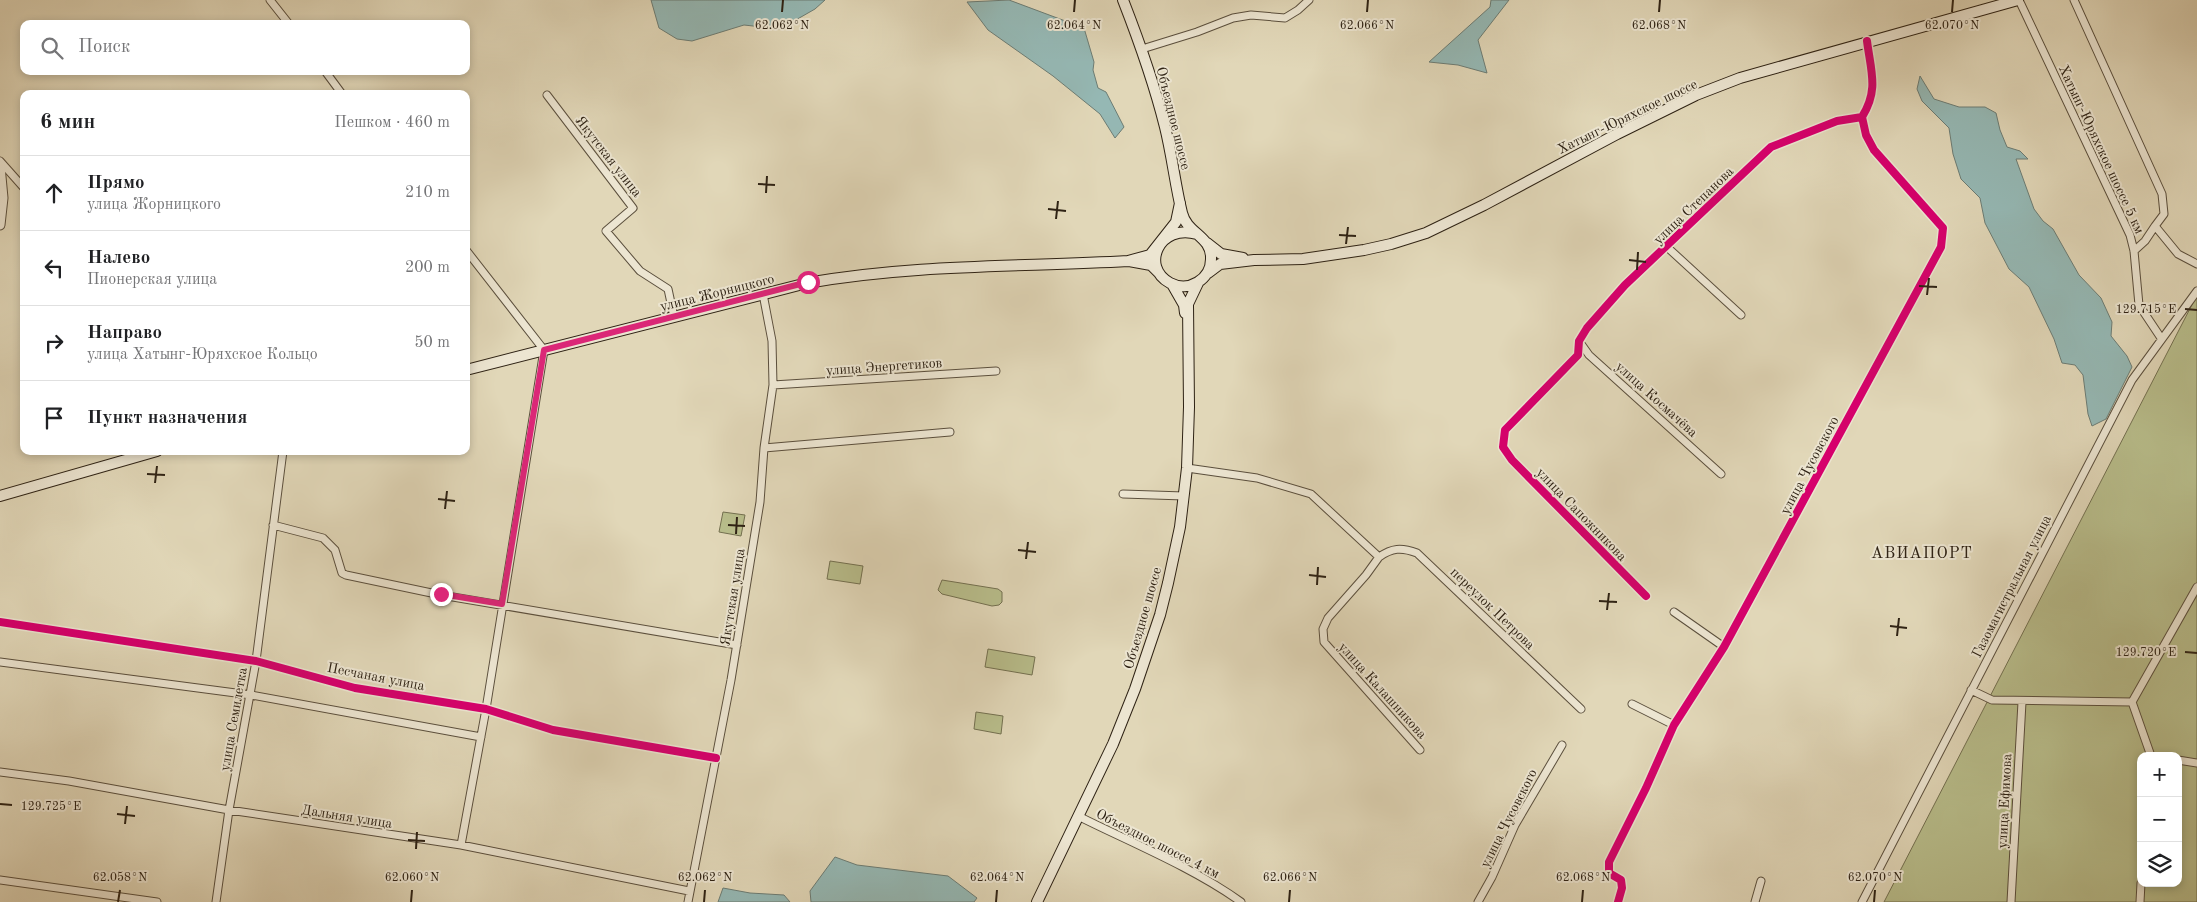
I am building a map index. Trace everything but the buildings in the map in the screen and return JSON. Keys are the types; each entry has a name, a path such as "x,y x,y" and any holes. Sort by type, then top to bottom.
{"main road":[{"name":"Объездное шоссе","path":"1122,0 1142,49 1165,127 1180,203 1176,222 1162,241"},
{"name":"Хатынг-Юряхское шоссе","path":"1208,273 1220,264 1254,260 1303,258 1364,250 1426,233 1696,95 1740,78 2018,0"},
{"path":"1180,203 1186,223 1206,242 1212,257 1208,273 1198,282 1190,286 1168,282 1156,264 1156,254 1162,241 1173,232 1186,230 1197,234"},
{"name":"улица Жорницкого","path":"1128,261 1150,255 1162,241"},
{"name":"Хатынг-Юряхское шоссе","path":"1206,242 1220,254 1254,260"},
{"name":"улица Жорницкого","path":"470,369 808,282 850,275 902,270 1128,261 1151,265 1168,282"},
{"name":"Объездное шоссе","path":"1168,282 1184,305 1187,321"},
{"name":"Объездное шоссе","path":"1037,902 1112,744 1135,689 1160,615 1174,554 1184,496 1187,468 1189,401 1188,304 1198,282"},
{"path":"0,496 143,455"}],"street":[{"path":"270,0 286,20"},
{"path":"1142,49 1198,32 1233,18 1251,15 1285,18 1310,0"},
{"name":"Хатынг-Юряхское шоссе 5 км","path":"2018,0 2130,235 2134,251 2139,305 2161,338"},
{"name":"Хатынг-Юряхское шоссе 5 км","path":"2074,0 2162,194 2164,214 2155,226 2178,254 2197,264"},
{"path":"1862,117 1871,103 1873,94 1867,42"},
{"path":"328,75 339,90"},
{"name":"Якутская улица","path":"547,95 634,208 606,231 640,271 668,289 674,317"},
{"name":"улица Степанова","path":"1503,447 1505,430 1578,355 1579,341 1587,328 1625,285 1771,147 1837,120 1862,117"},
{"name":"улица Чусовского","path":"1618,902 1622,888 1621,880 1609,873 1609,862 1646,788 1674,725 1724,647 1941,247 1943,228 1874,150 1866,136 1862,117"},
{"path":"0,161 20,184"},
{"path":"0,166 3,198 0,225"},
{"path":"2134,251 2146,241 2155,226"},
{"path":"1667,247 1741,315"},
{"path":"461,845 486,708 544,350 470,255"},
{"name":"Газомагистральная улица","path":"1862,902 2132,380 2197,291"},
{"name":"Якутская улица","path":"688,902 737,645 760,502 764,448 773,385 772,342 764,294"},
{"name":"улица Космачёва","path":"1579,341 1589,354 1721,474"},
{"name":"улица Энергетиков","path":"773,385 996,371"},
{"path":"764,448 950,432"},
{"name":"улица Сапожникова","path":"1503,447 1512,460 1646,596"},
{"name":"улица Семилетка","path":"216,902 256,660 282,455"},
{"path":"1187,468 1256,478 1311,494 1378,557"},
{"path":"1124,494 1184,496"},
{"path":"273,525 323,538 335,550 342,573 346,575 737,645"},
{"name":"переулок Петрова","path":"1378,557 1389,550 1404,548 1417,553 1581,709"},
{"name":"улица Калашникова","path":"1378,557 1366,575 1328,618 1323,629 1324,642 1420,750"},
{"path":"2150,752 2132,702 2197,587"},
{"path":"1674,612 1724,647"},
{"name":"Песчаная улица","path":"0,622 256,660 355,688 486,708 553,730 716,758"},
{"path":"0,662 250,695 481,737"},
{"path":"1971,690 1992,700 2022,702 2132,702"},
{"name":"улица Ефимова","path":"2011,902 2022,702"},
{"path":"1632,704 1674,725"},
{"name":"улица Чусовского","path":"1478,902 1515,826 1562,745"},
{"path":"2182,761 2197,763"},
{"name":"Дальняя улица","path":"0,772 69,781 230,810 461,845 689,891"},
{"name":"Объездное шоссе 4 км","path":"1078,816 1227,892 1241,902"},
{"path":"0,880 157,902"},
{"path":"1755,902 1761,881"},
{"path":"2140,902 2141,887"}],"green space":[{"path":"2197,295 2197,902 1884,902"},
{"path":"723,512 745,515 741,536 719,532"},
{"path":"830,561 863,566 860,584 827,579"},
{"path":"942,580 998,589 1002,592 1002,602 999,605 992,606 942,594 938,590"},
{"path":"988,649 1035,657 1032,675 985,667"},
{"path":"976,712 1003,716 1001,734 974,729"}],"water":[{"path":"651,0 825,0 815,9 780,29 744,25 692,41 677,39 659,28"},
{"path":"1009,0 1084,28 1094,62 1093,70 1098,88 1106,92 1124,127 1115,138 1100,114 1053,76 988,30 967,2"},
{"path":"1491,0 1509,0 1478,40 1487,73 1458,65 1429,62 1490,7"},
{"path":"1920,76 1934,99 1959,107 1985,107 1996,113 2007,147 2020,151 2028,159 2016,159 2034,209 2043,221 2053,229 2079,275 2101,298 2112,322 2111,336 2127,356 2132,367 2106,419 2092,426 2088,414 2083,375 2075,365 2062,363 2054,339 2029,287 2009,269 1985,223 1980,198 1961,179 1953,154 1949,128 1922,101 1917,89"},
{"path":"835,857 857,865 948,876 977,898 974,902 811,902 810,891"},
{"path":"723,888 750,893 784,895 790,902 718,902"}],"cycle path":[{"path":"1618,902 1622,888 1621,880 1609,873 1609,862 1646,788 1674,725 1724,647 1941,247 1943,228 1874,150 1866,135 1862,117 1871,98 1872,89 1872,72 1867,41"},
{"path":"1646,596 1512,460 1503,447 1505,430 1578,355 1579,341 1587,328 1625,285 1771,147 1837,121 1862,117"},
{"path":"0,622 256,661 355,688 486,709 553,730 716,758"}],"district":[{"name":"АВИАПОРТ","path":"1922,552"}],"route":[{"path":"441,594 502,604 526,470 544,350 808,282"}]}
